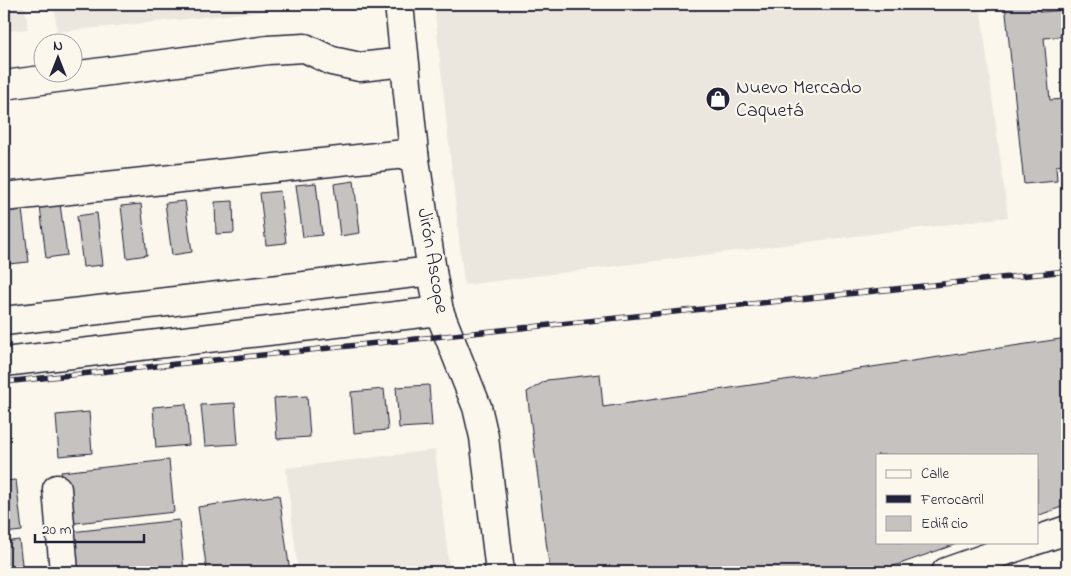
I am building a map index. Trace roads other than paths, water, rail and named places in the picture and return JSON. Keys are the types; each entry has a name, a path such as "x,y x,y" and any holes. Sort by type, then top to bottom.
{"street":[{"name":"Jirón Ascope","path":"399,4 414,153 439,311 477,407 484,438 500,572"},
{"path":"4,85 268,50 305,48 332,61 360,67 404,62"},
{"path":"4,197 414,153"},
{"path":"4,321 432,271"},
{"path":"4,362 439,311"},
{"path":"57,489 64,572"},
{"path":"1038,540 1067,530"},
{"path":"946,572 1026,544"}],"railway":[{"path":"4,382 1067,271"}],"place":[{"name":"Nuevo Mercado Caquetá","path":"718,99"}]}
